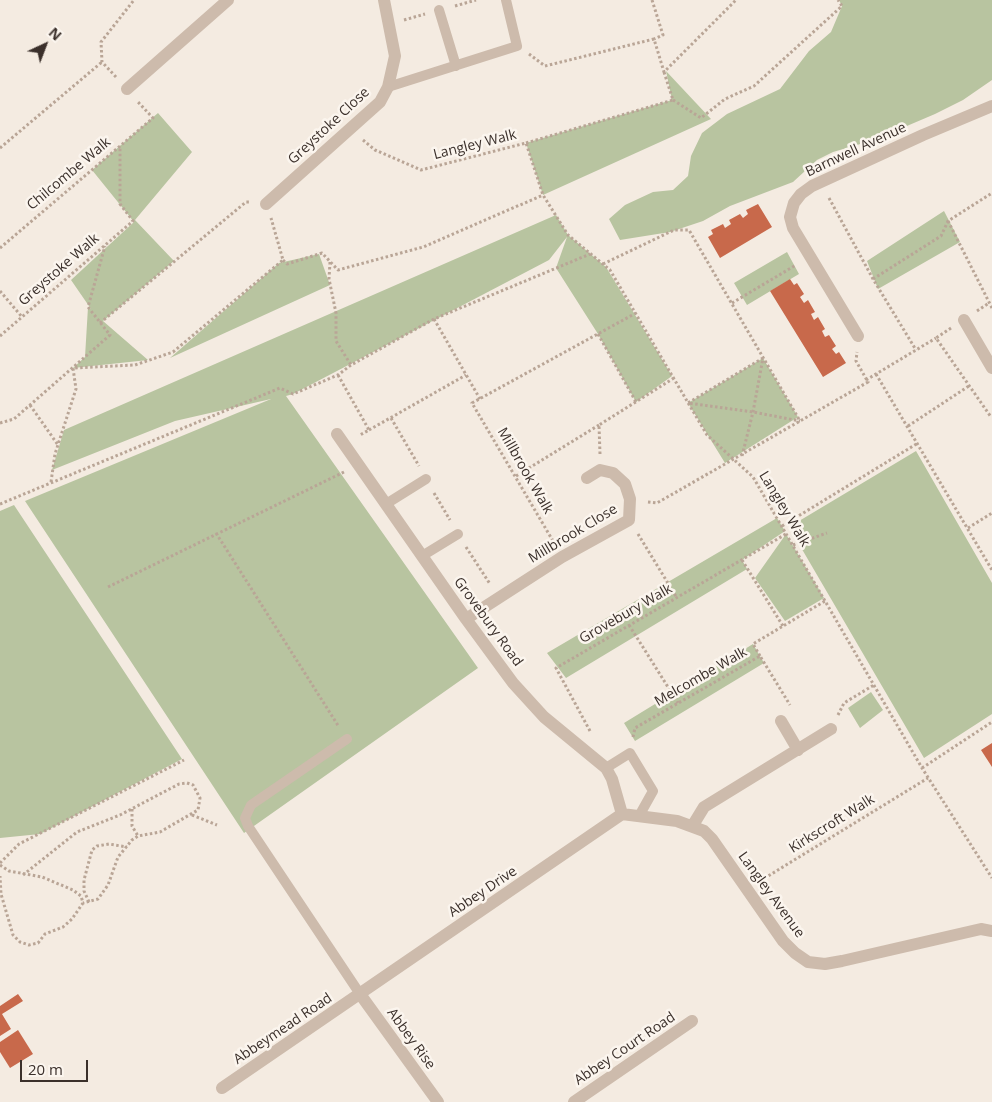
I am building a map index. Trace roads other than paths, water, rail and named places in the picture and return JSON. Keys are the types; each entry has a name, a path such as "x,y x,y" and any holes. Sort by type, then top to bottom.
{"street":[{"path":"127,89 228,0"},
{"name":"Greystoke Close","path":"266,204 380,102 388,87 395,56 384,0"},
{"name":"Barnwell Avenue","path":"858,336 793,228 790,217 794,203 801,194 820,182 922,135 992,106"},
{"path":"964,320 992,368"},
{"name":"Grovebury Road","path":"341,439 466,618 529,703 606,768 612,778 622,814"},
{"name":"Millbrook Close","path":"466,618 562,557 629,520 630,499 625,484 613,473 600,470 587,478"},
{"path":"781,721 798,750"},
{"path":"694,825 704,807 831,729"},
{"name":"Abbey Drive","path":"360,994 622,814"},
{"name":"Langley Avenue","path":"622,814 694,825 712,839 783,941 808,962 825,964 981,929 992,931"},
{"name":"Abbeymead Road","path":"222,1088 360,994"},
{"name":"Abbey Rise","path":"360,994 438,1102"},
{"name":"Abbey Court Road","path":"574,1102 692,1021"}],"lane":[{"path":"388,87 517,46 506,0"},
{"path":"439,10 456,66"},
{"path":"386,504 426,479"},
{"path":"422,556 458,534"},
{"path":"347,739 251,805 245,818 248,826 360,994"},
{"path":"606,768 630,753 653,791 638,816"}]}
